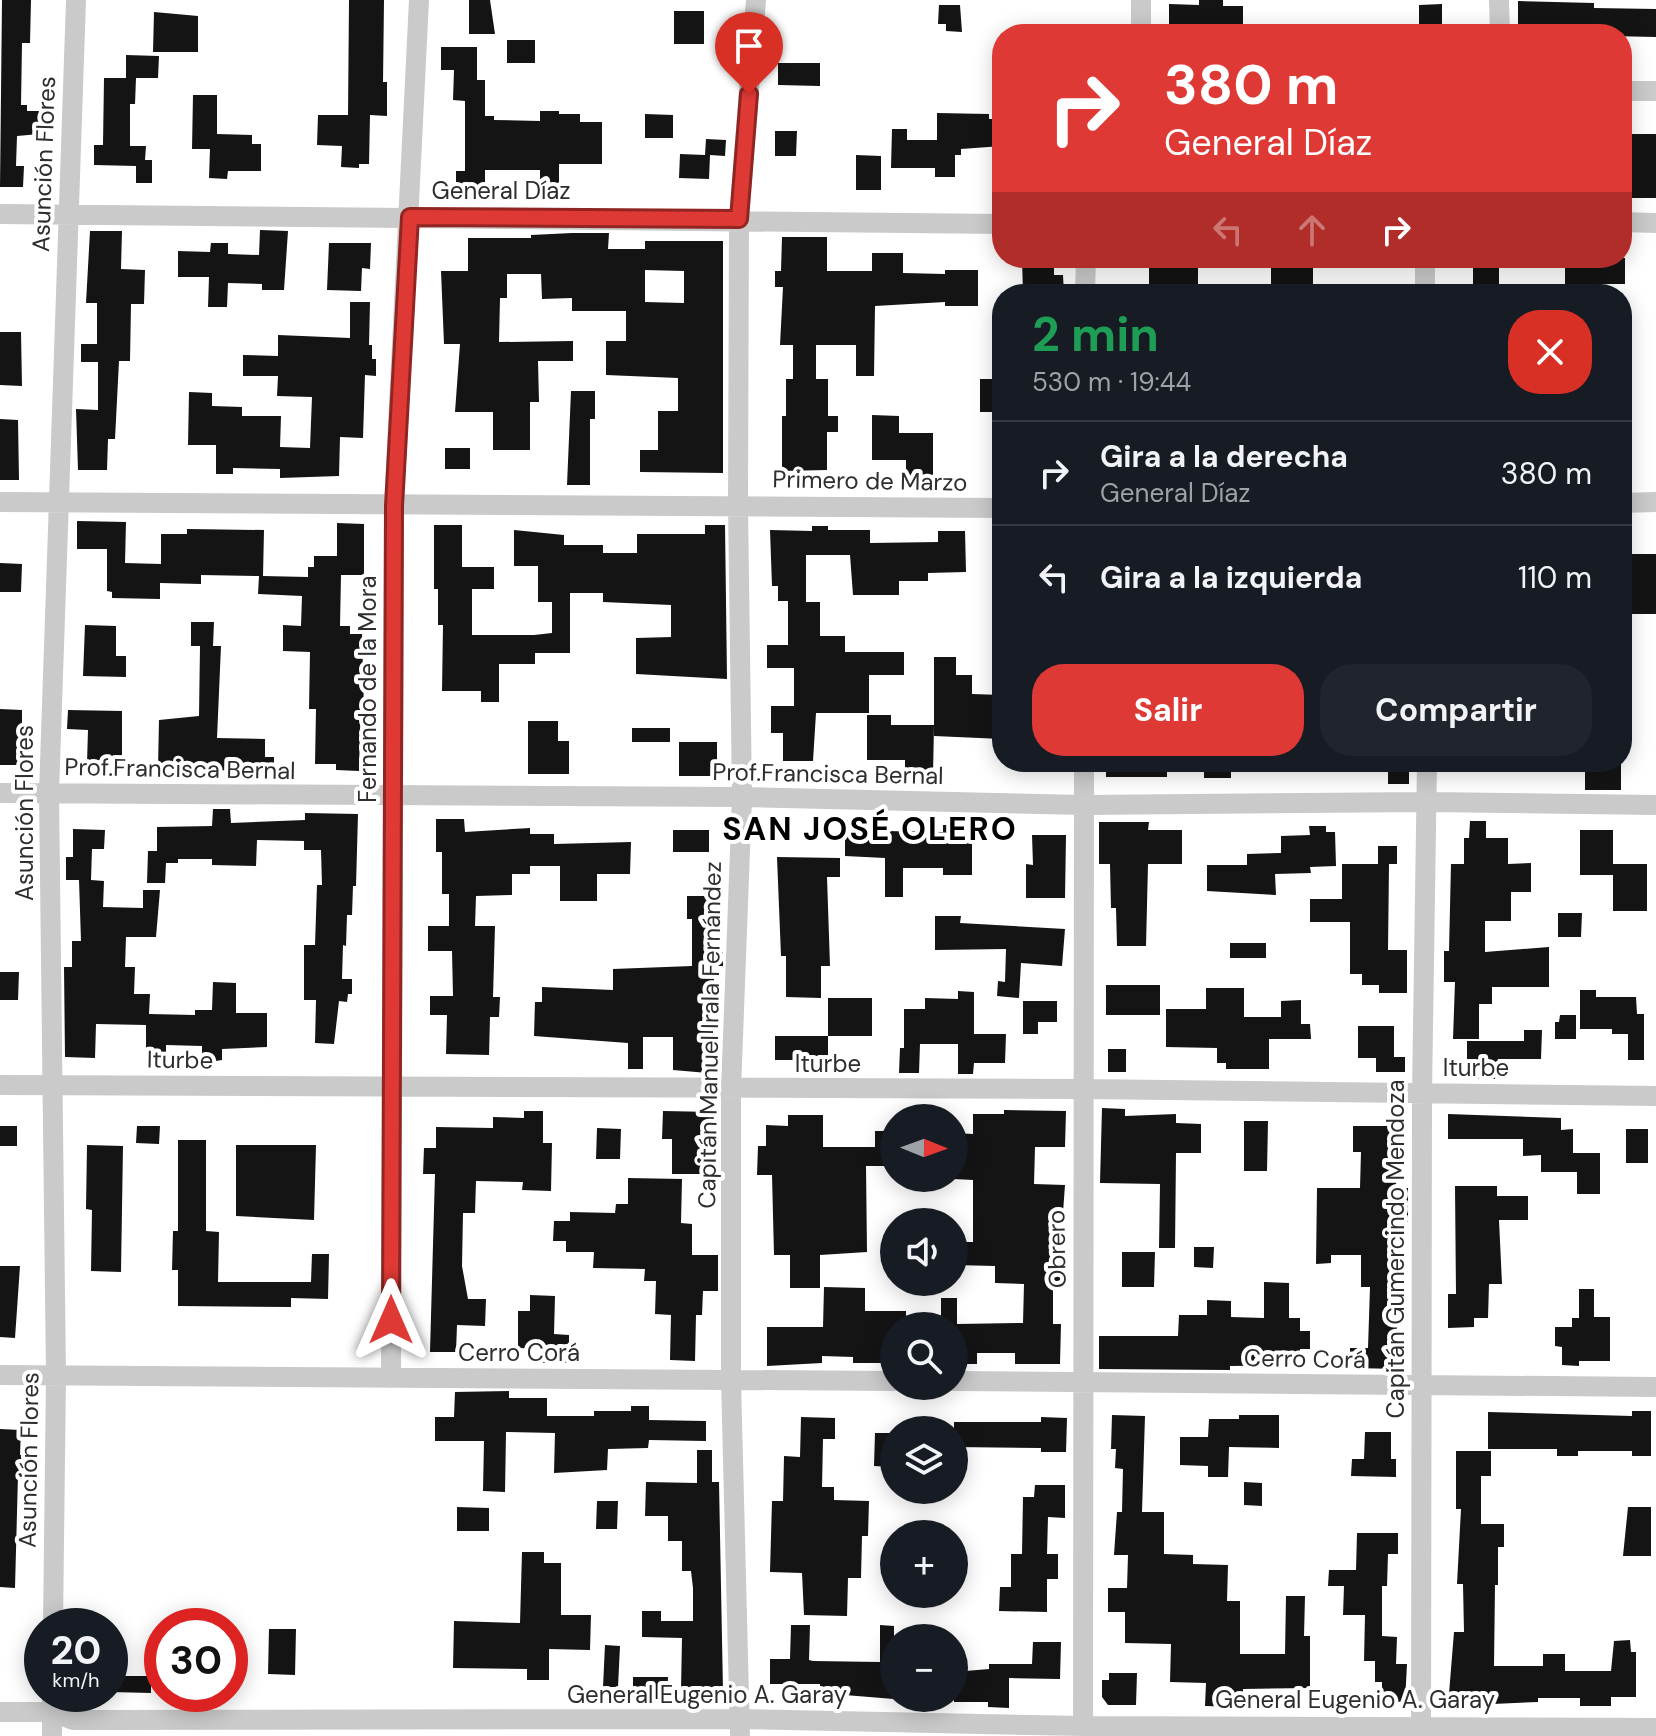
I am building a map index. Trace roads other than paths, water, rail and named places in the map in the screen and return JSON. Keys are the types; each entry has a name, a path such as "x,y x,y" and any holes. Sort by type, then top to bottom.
{"street":[{"name":"Asunción Flores","path":"53,1608 56,1376 49,793 76,0"},
{"name":"Fernando de la Mora","path":"391,1378 394,506 419,0"},
{"name":"Capitán Manuel Irala Fernández","path":"740,1728 731,1380 731,1090 742,797 738,505 739,219 756,0"},
{"path":"1141,0 1141,24"},
{"path":"1499,0 1500,24"},
{"path":"1632,91 1656,91"},
{"name":"General Díaz","path":"0,214 992,224"},
{"path":"1632,222 1656,223"},
{"name":"Primero de Marzo","path":"0,502 992,508"},
{"path":"1632,503 1656,502"},
{"name":"Obrero","path":"1083,1731 1084,772"},
{"name":"Capitán Gumercindo Mendoza","path":"1420,1731 1422,1094 1427,772"},
{"name":"Prof.Francisca Bernal","path":"0,793 742,797 1084,805 1427,802 1656,805"},
{"name":"Iturbe","path":"0,1085 1082,1089 1656,1096"},
{"name":"Cerro Corá","path":"0,1375 880,1381"},
{"name":"Cerro Corá","path":"968,1381 1656,1387"},
{"name":"General Eugenio A. Garay","path":"0,1712 24,1708"},
{"path":"52,1712 52,1736"},
{"name":"General Eugenio A. Garay","path":"63,1712 73,1720 379,1729 1420,1731 1656,1728"}],"district":[{"name":"SAN JOSÉ OLERO","path":"870,829"}]}
